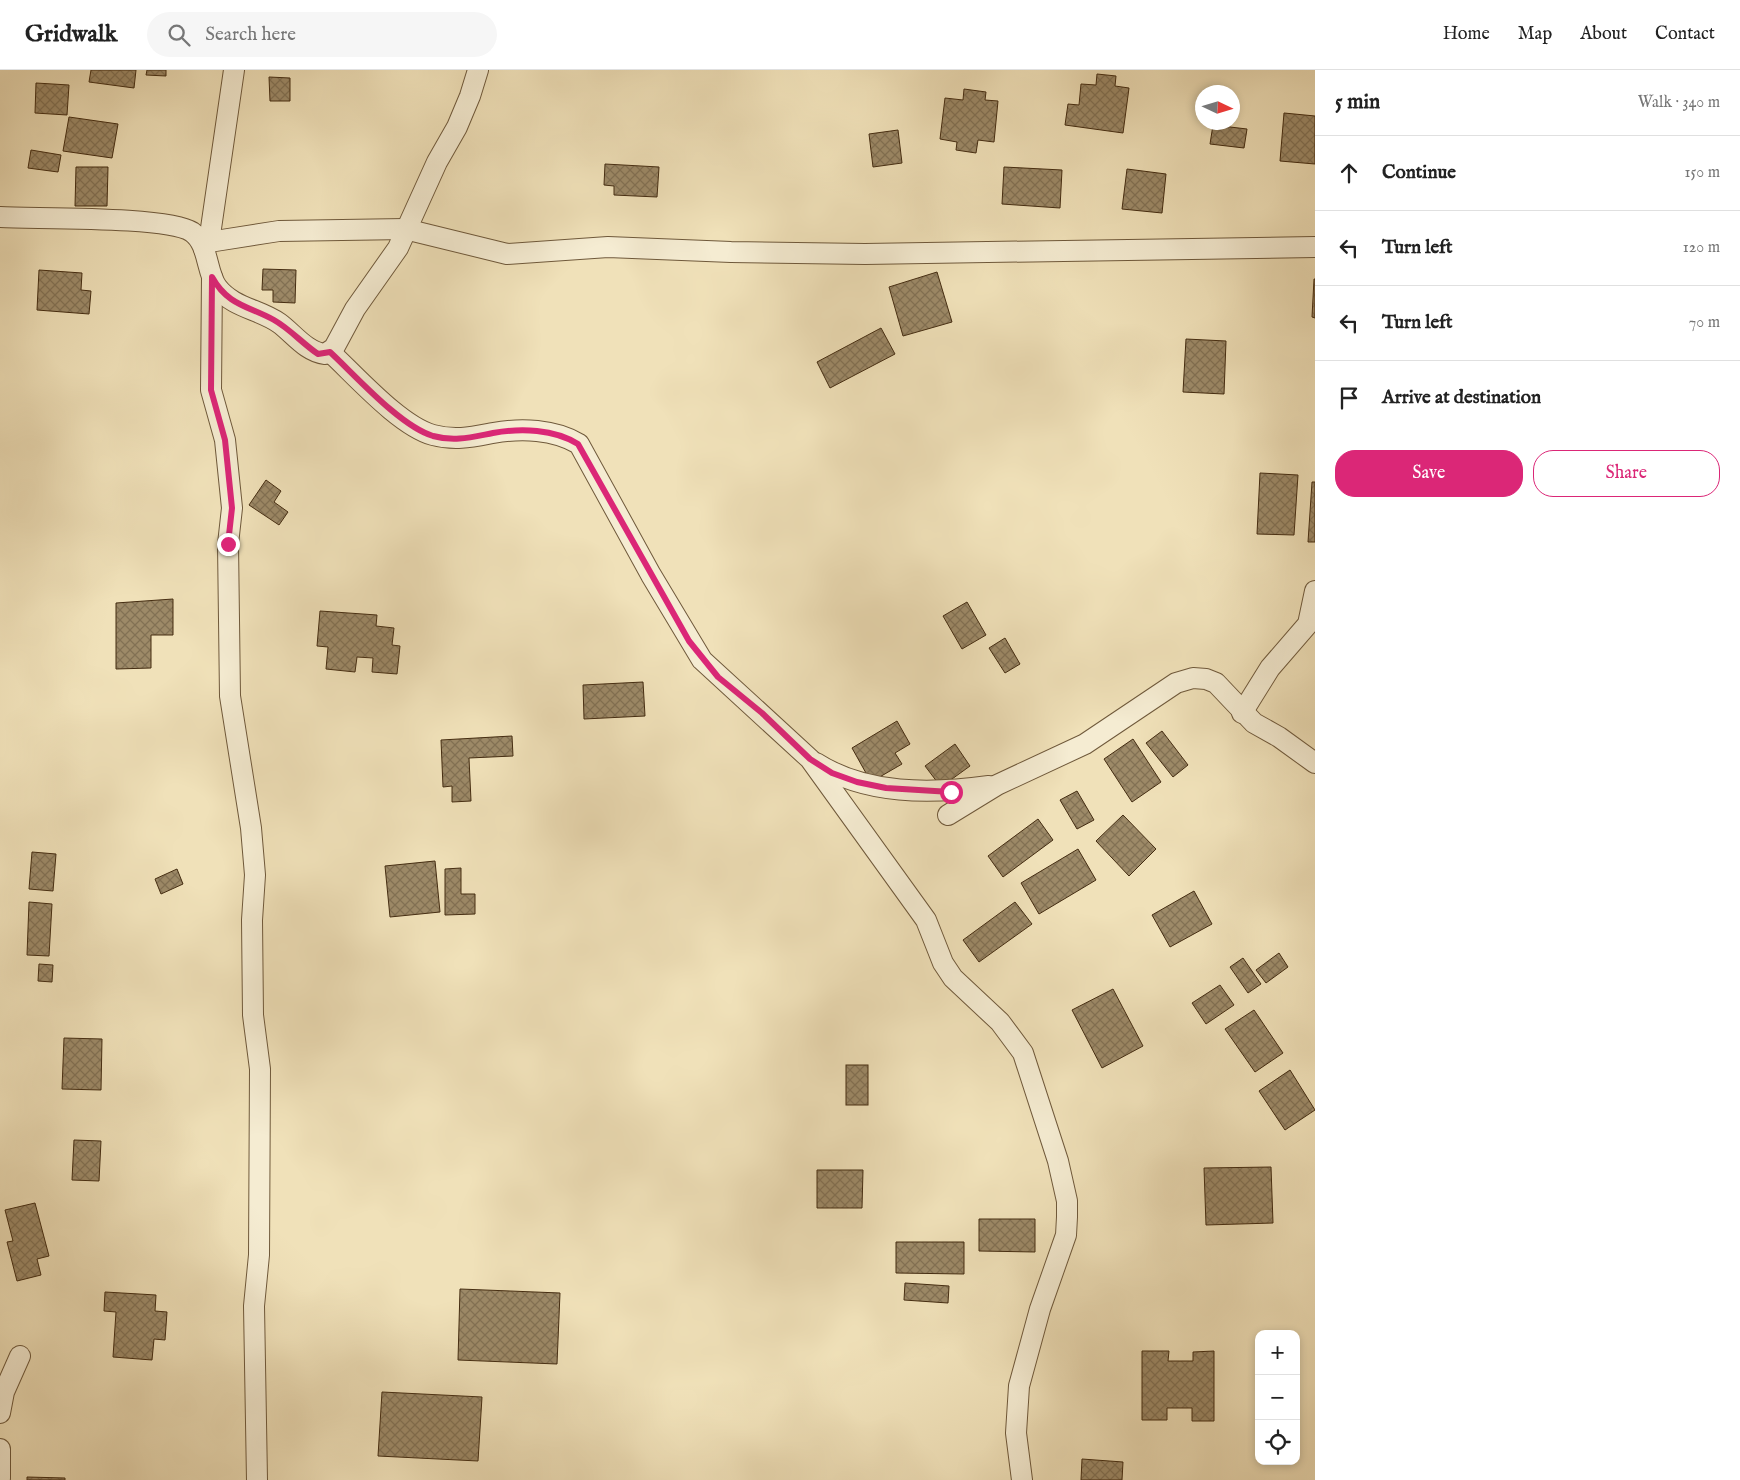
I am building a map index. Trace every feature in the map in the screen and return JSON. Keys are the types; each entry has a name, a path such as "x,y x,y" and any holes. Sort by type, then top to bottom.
{"street":[{"path":"234,70 207,246 212,277 211,390 225,440 232,508 228,544 230,696 251,828 255,875 252,920 253,1015 260,1068 259,1255 254,1306 257,1480"},
{"path":"212,277 217,287 239,306 274,320 318,354 330,352 339,340 355,309 398,248 405,229 457,126 470,96 478,70"},
{"path":"0,217 167,224 193,232 207,246"},
{"path":"207,246 279,231 405,229 507,254 608,247 731,252 865,254 1315,247"},
{"path":"330,352 410,425 433,436 469,440 495,433 533,431 567,437 578,444 660,592 702,660 810,759 926,920 943,964 953,978 1000,1022 1022,1053 1058,1161 1066,1201 1066,1235 1040,1309 1019,1386 1016,1433 1022,1480"},
{"path":"1242,713 1280,656 1308,624 1315,591"},
{"path":"948,816 997,785 1085,744 1184,680 1206,679 1216,683 1227,692 1242,713 1315,763"},
{"path":"810,759 843,778 886,788 951,792 997,785"},
{"path":"0,1413 4,1392 20,1356"},
{"path":"0,1449 0,1478"}],"building":[{"path":"91,70 136,70 134,88 89,82"},
{"path":"147,70 166,70 166,76 146,75"},
{"path":"1097,74 1116,76 1115,86 1129,88 1123,133 1065,125 1068,104 1079,105 1081,84 1096,85"},
{"path":"269,77 290,78 290,101 270,101"},
{"path":"36,83 69,85 67,115 35,113"},
{"path":"964,89 986,92 985,100 998,101 994,142 978,140 976,153 956,150 957,142 940,139 945,98 963,100"},
{"path":"1284,113 1315,116 1315,164 1280,161"},
{"path":"69,117 118,124 112,158 63,151"},
{"path":"1247,129 1244,148 1210,144 1212,130"},
{"path":"898,130 902,163 873,167 869,134"},
{"path":"31,150 61,155 58,172 28,168"},
{"path":"605,164 659,167 657,197 614,195 614,186 604,185"},
{"path":"76,167 108,167 107,206 75,206"},
{"path":"1004,167 1062,170 1060,208 1002,204"},
{"path":"1127,169 1166,174 1162,213 1122,209"},
{"path":"263,269 296,270 295,303 273,302 273,290 262,290"},
{"path":"39,270 82,273 81,290 91,291 89,314 37,310"},
{"path":"937,272 952,322 903,336 889,287"},
{"path":"1315,279 1315,318 1312,317"},
{"path":"881,328 895,354 830,388 817,362"},
{"path":"1186,339 1226,341 1224,394 1183,392"},
{"path":"1260,473 1298,475 1294,535 1257,534"},
{"path":"266,480 281,491 274,502 288,512 279,525 249,505"},
{"path":"1312,482 1315,482 1315,542 1308,542"},
{"path":"173,599 173,635 151,635 151,668 116,669 116,603"},
{"path":"967,602 986,635 962,649 943,616"},
{"path":"320,611 377,615 376,626 394,628 392,645 400,646 397,674 372,672 373,658 357,657 355,672 326,669 328,647 317,646"},
{"path":"1005,638 1020,664 1005,673 989,648"},
{"path":"643,682 645,716 584,719 583,685"},
{"path":"897,721 910,744 895,753 902,764 871,782 852,748"},
{"path":"1162,731 1188,765 1173,777 1146,743"},
{"path":"512,736 513,756 469,758 471,801 452,802 452,786 443,787 441,740"},
{"path":"1133,739 1161,782 1132,802 1104,759"},
{"path":"955,744 970,766 941,787 925,766"},
{"path":"1077,791 1094,820 1077,829 1060,800"},
{"path":"1123,815 1156,849 1129,876 1096,841"},
{"path":"1038,819 1053,840 1003,877 988,856"},
{"path":"1078,849 1096,880 1039,914 1021,883"},
{"path":"32,852 56,854 53,891 29,889"},
{"path":"435,861 440,912 390,917 385,866"},
{"path":"461,868 461,894 475,894 475,914 445,915 445,869"},
{"path":"177,869 183,884 161,894 155,879"},
{"path":"1194,891 1212,924 1170,947 1152,915"},
{"path":"29,902 52,904 49,956 27,955"},
{"path":"1015,902 1032,924 979,962 963,940"},
{"path":"1279,953 1288,967 1266,983 1256,970"},
{"path":"1243,958 1261,984 1248,993 1230,967"},
{"path":"39,964 53,965 52,982 38,981"},
{"path":"1220,985 1234,1005 1206,1024 1192,1003"},
{"path":"1113,989 1143,1046 1102,1068 1072,1010"},
{"path":"1254,1010 1283,1053 1255,1072 1225,1029"},
{"path":"64,1038 102,1039 101,1090 62,1089"},
{"path":"846,1065 868,1065 868,1105 846,1105"},
{"path":"1290,1070 1315,1110 1285,1130 1259,1091"},
{"path":"74,1140 101,1141 99,1181 72,1180"},
{"path":"1271,1167 1273,1223 1206,1225 1204,1168"},
{"path":"817,1170 863,1170 862,1208 817,1208"},
{"path":"35,1203 49,1256 37,1259 41,1275 17,1281 7,1242 13,1241 5,1210"},
{"path":"979,1219 1035,1219 1035,1252 979,1251"},
{"path":"896,1242 964,1242 964,1274 896,1273"},
{"path":"905,1283 949,1286 948,1303 904,1300"},
{"path":"460,1289 560,1293 557,1364 458,1360"},
{"path":"105,1292 156,1295 155,1311 167,1312 165,1340 154,1339 152,1360 113,1357 116,1312 104,1311"},
{"path":"1142,1351 1169,1351 1168,1361 1193,1361 1193,1352 1214,1351 1214,1421 1192,1421 1192,1408 1167,1408 1167,1420 1142,1420"},
{"path":"382,1392 482,1397 478,1461 378,1456"},
{"path":"1082,1459 1123,1462 1122,1480 1081,1480"},
{"path":"27,1477 65,1478 65,1480 27,1480"}],"route":[{"path":"228,544 232,508 225,440 211,390 212,277 217,287 239,306 274,320 318,354 330,352 410,425 433,436 469,440 495,433 533,431 567,437 578,444 689,641 702,660 718,677 762,713 810,759 832,773 857,782 886,788 951,792"}]}
